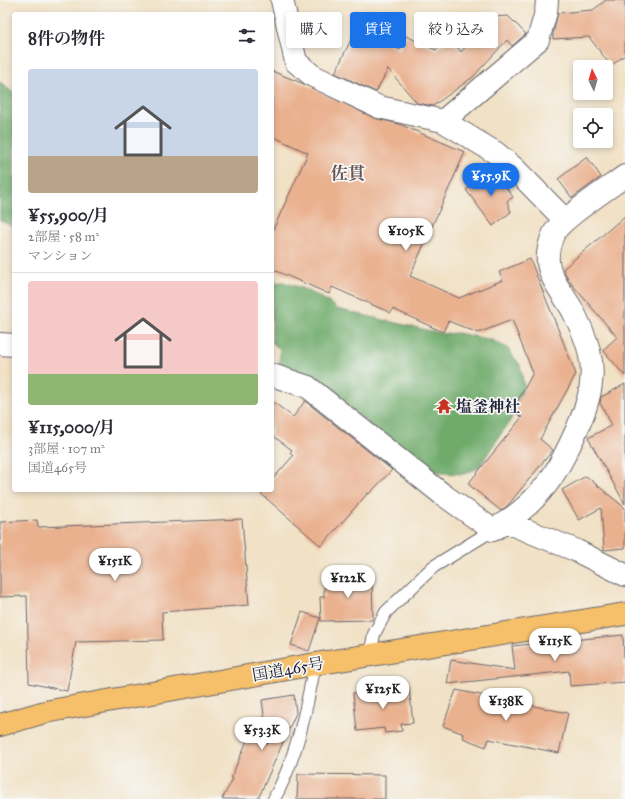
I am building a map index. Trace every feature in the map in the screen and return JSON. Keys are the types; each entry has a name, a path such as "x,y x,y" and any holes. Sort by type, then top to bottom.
{"highway":[{"name":"国道465号","path":"0,725 45,712 315,664 625,614"}],"street":[{"path":"282,0 296,62 313,76 379,107 443,121 502,158 530,183 565,220"},
{"path":"443,121 538,40 546,12 547,0"},
{"path":"500,526 521,512 543,489 561,462 586,408 591,383 590,356 584,336 574,312 553,279 548,263 549,248 555,232 565,220 625,176"},
{"path":"0,344 12,345"},
{"path":"274,376 308,387 442,494 500,526 575,550 625,574"}],"lane":[{"path":"370,656 374,634 386,612 433,567 500,526"},
{"path":"274,799 284,781 303,725 315,664"}],"green space":[{"path":"0,82 12,92 12,226 0,220"},
{"path":"283,282 312,292 337,309 443,334 458,333 492,340 507,348 520,365 524,386 510,421 478,468 464,474 442,473 419,466 368,424 325,385 280,365 280,350 274,344 274,283"}],"building":[{"path":"606,0 625,0 625,55 613,64 613,60 606,60 589,37 553,39 558,13 593,10"},
{"path":"508,16 526,34 512,46 507,40 473,77 433,106 417,103 388,69 376,92 335,73 350,42 350,48 396,48 400,50 401,48 406,48 406,36 414,40 414,48 432,48 436,50 439,48 458,48 461,52 465,48 498,48 498,17"},
{"path":"274,72 304,84 374,118 399,124 465,152 410,276 459,298 503,280 499,272 530,259 576,374 540,439 553,450 508,505 501,511 468,484 522,417 512,411 533,373 512,320 478,333 448,321 443,332 393,309 391,313 332,287 329,294 274,270 274,228 308,153 274,137"},
{"path":"587,157 601,177 572,198 558,179"},
{"path":"493,170 513,197 507,201 511,212 493,226 466,190"},
{"path":"625,216 625,376 603,350 617,337 570,282 563,269"},
{"path":"625,384 625,504 588,438 612,425 600,403 601,397"},
{"path":"305,401 392,470 369,494 368,493 321,546 260,493 274,492 274,478 293,456 290,453 292,450 274,436 274,403 293,417"},
{"path":"586,476 625,508 625,548 604,550 601,508 579,520 562,490"},
{"path":"242,519 249,605 162,612 163,640 76,642 67,691 29,683 27,596 0,597 0,522 37,520 38,527"},
{"path":"372,576 373,620 321,621 320,597 324,597 324,587 330,587 330,577"},
{"path":"302,612 320,618 309,651 291,645"},
{"path":"623,635 625,682 570,686 569,671 447,684 451,660 515,670 512,646"},
{"path":"409,687 413,723 401,724 402,731 385,733 384,728 357,731 353,693"},
{"path":"456,690 568,713 559,753 489,739 486,747 463,738 464,734 443,726"},
{"path":"294,695 296,713 258,799 222,799 233,779 231,778 249,736 268,744 262,700"},
{"path":"298,774 385,775 385,799 297,799"}],"place":[{"name":"塩釜神社","path":"444,406"}],"district":[{"name":"佐貫","path":"348,173"}]}
